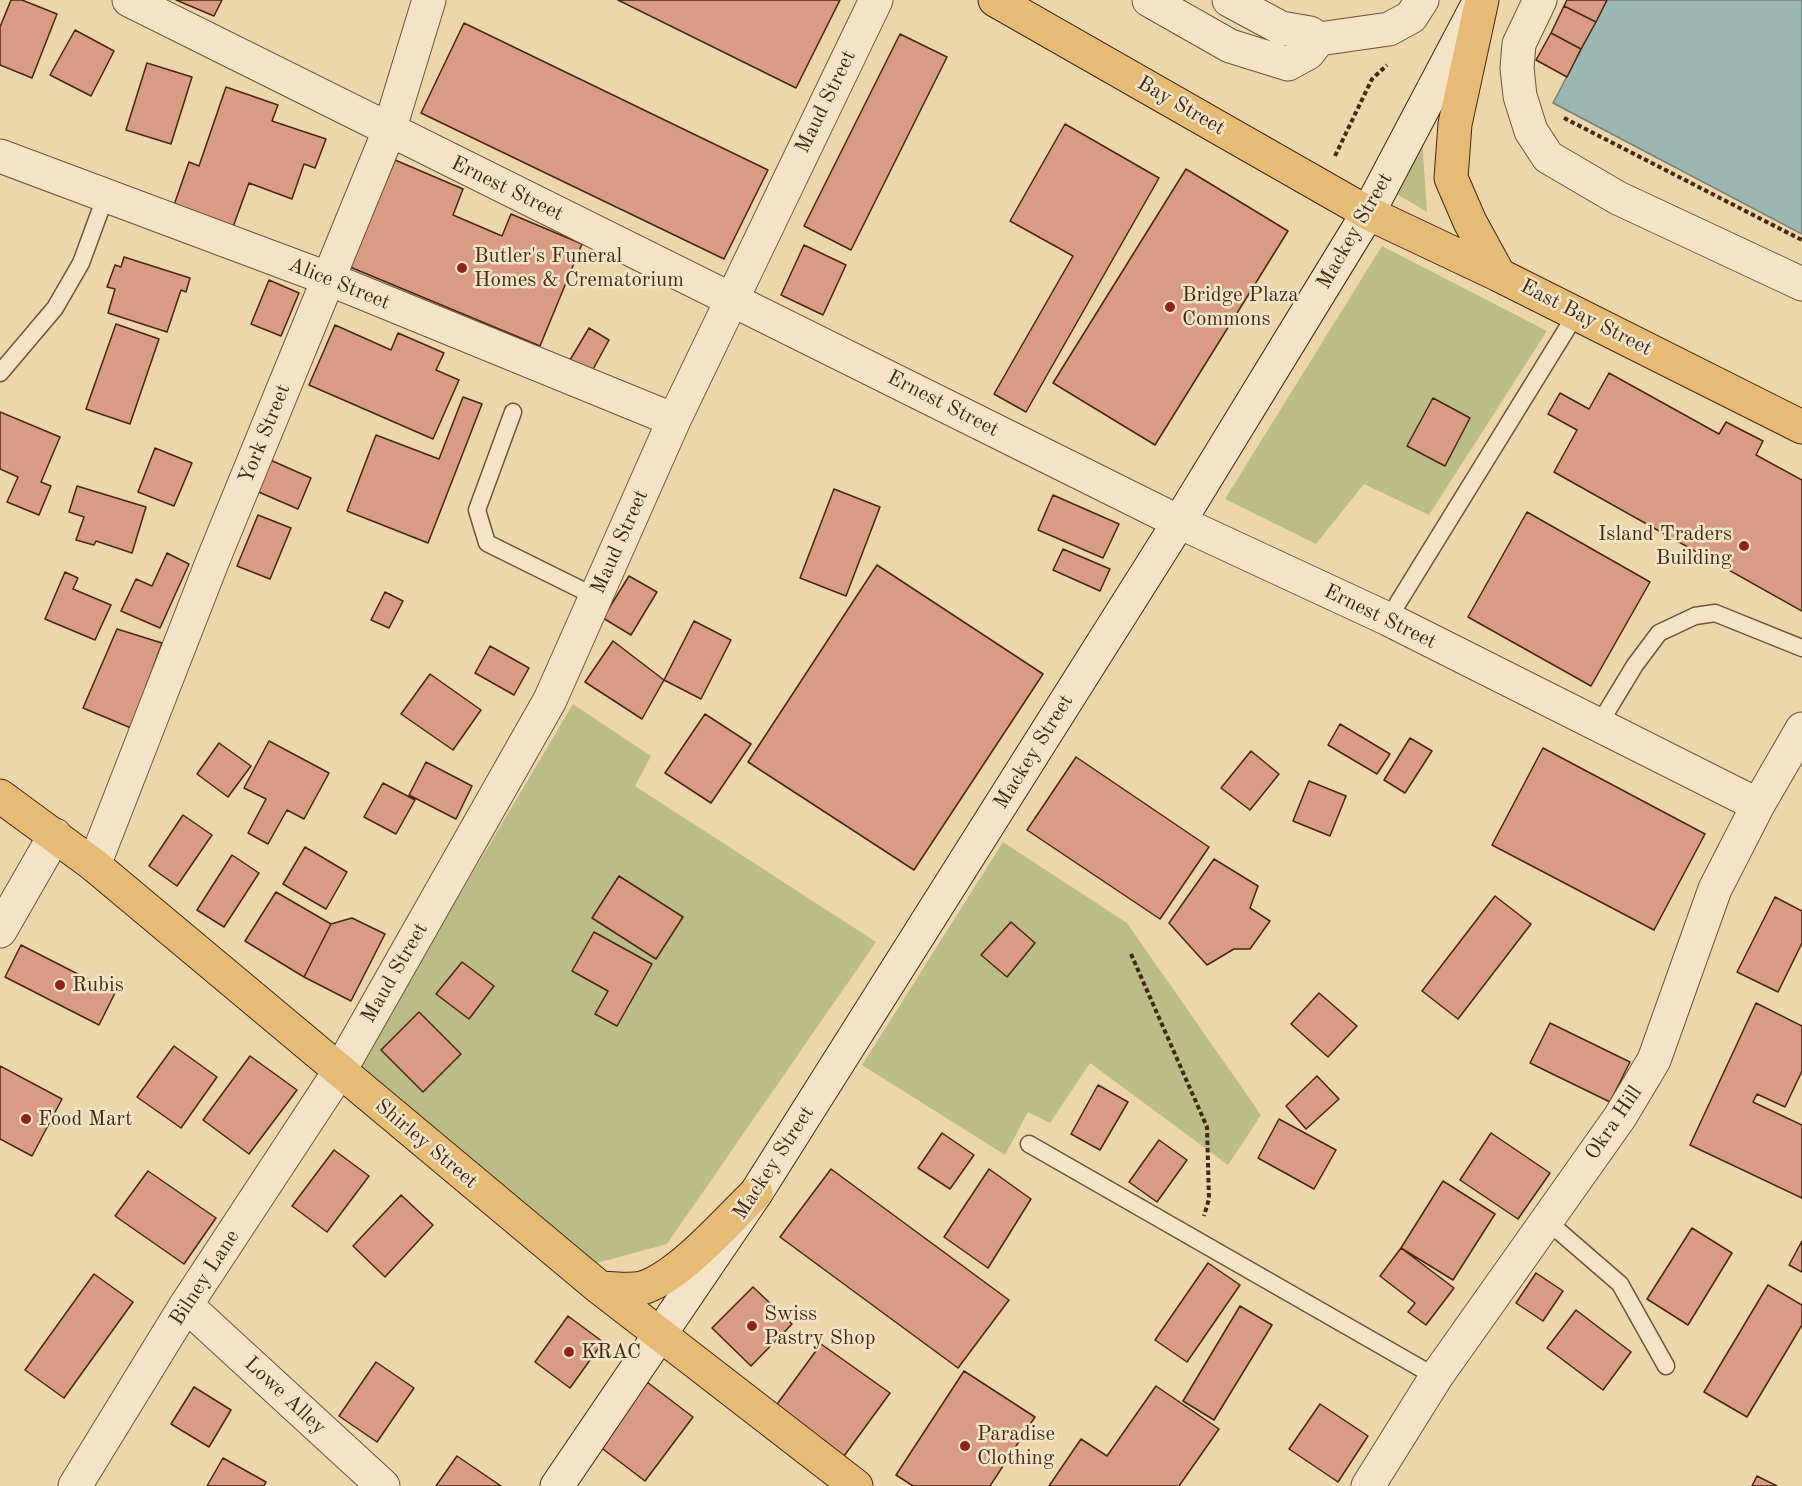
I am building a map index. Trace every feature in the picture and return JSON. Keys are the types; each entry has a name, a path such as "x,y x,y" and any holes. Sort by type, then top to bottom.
{"highway":[{"name":"Bay Street","path":"995,0 1368,213"},
{"path":"1481,0 1455,124 1451,178 1470,222 1499,275"},
{"name":"East Bay Street","path":"1368,213 1499,275 1802,427"},
{"name":"Shirley Street","path":"0,796 94,865 600,1288 856,1486"},
{"path":"600,1288 639,1288 660,1281 682,1264 756,1193"}],"street":[{"name":"Ernest Street","path":"129,0 1179,522 1388,619 1758,805"},
{"name":"York Street","path":"94,865 213,560 389,131 429,0"},
{"name":"Maud Street","path":"339,1072 550,700 674,420 876,0"},
{"path":"1149,0 1230,46 1288,64 1308,53 1319,39"},
{"path":"1230,0 1281,28 1310,33 1319,39 1389,29 1411,17 1422,0"},
{"name":"Mackey Street","path":"557,1486 756,1193 1179,522 1368,213 1481,0"},
{"path":"1540,0 1519,44 1517,68 1520,96 1531,131 1548,157 1618,198 1802,284"},
{"name":"Alice Street","path":"0,156 329,279 674,420"},
{"name":"Okra Hill","path":"1368,1486 1436,1377 1620,1118 1654,1060 1715,889 1758,805 1802,729"},
{"path":"0,931 55,835"},
{"name":"Bilney Lane","path":"75,1486 186,1305 339,1072"},
{"name":"Lowe Alley","path":"186,1305 383,1486"}],"lane":[{"path":"0,374 55,308 81,263 106,195"},
{"path":"1388,619 1576,314"},
{"path":"513,412 477,510 488,543 596,597"},
{"path":"1598,726 1635,665 1659,633 1695,616 1715,613 1802,648"},
{"path":"1029,1144 1436,1377"},
{"path":"1546,1221 1620,1284 1666,1366"}],"path":[{"path":"1320,186 1371,79 1390,63"},
{"path":"1531,131 1556,114 1802,240"},
{"path":"1131,954 1207,1127 1209,1199 1197,1240"}],"green space":[{"path":"1422,139 1427,212 1390,190"},
{"path":"1382,246 1547,331 1429,515 1364,484 1316,544 1225,499"},
{"path":"573,704 651,756 635,786 876,942 667,1244 597,1263 358,1066"},
{"path":"1003,842 1127,923 1261,1115 1228,1165 1090,1063 1050,1123 1028,1112 1005,1155 862,1065"}],"water":[{"path":"1607,0 1802,0 1802,234 1553,103"}],"building":[{"path":"11,0 22,0 57,14 32,78 0,65 0,27"},
{"path":"176,0 222,0 214,16"},
{"path":"618,0 840,0 796,88"},
{"path":"1567,0 1607,0 1596,22 1564,6"},
{"path":"1564,6 1596,22 1581,49 1551,33"},
{"path":"464,23 768,170 724,259 421,113"},
{"path":"75,30 114,51 91,96 50,75"},
{"path":"1551,33 1581,49 1567,77 1536,60"},
{"path":"900,34 947,57 851,250 804,226"},
{"path":"147,63 192,77 171,144 126,130"},
{"path":"226,87 278,105 272,121 326,139 315,168 304,164 292,199 249,183 233,227 174,205 189,162 199,166"},
{"path":"1065,124 1159,178 1026,412 994,394 1073,256 1010,221"},
{"path":"395,160 463,189 453,215 502,236 511,214 582,244 540,346 350,267"},
{"name":"Bridge Plaza Commons","path":"1186,169 1288,231 1155,445 1053,383"},
{"path":"804,245 846,265 823,315 781,295"},
{"path":"124,257 190,278 186,292 181,290 167,332 108,313 115,289 107,287 115,265 121,267"},
{"path":"269,280 299,293 281,336 251,324"},
{"path":"116,324 159,339 130,424 86,409"},
{"path":"335,325 391,350 398,333 444,353 436,370 459,380 433,439 309,385"},
{"path":"589,328 609,340 591,373 570,360"},
{"name":"Island Traders Building","path":"1609,373 1719,434 1726,422 1763,441 1756,455 1802,480 1802,611 1554,472 1577,430 1548,414 1560,393 1589,409"},
{"path":"463,397 482,404 428,543 347,511 376,435 439,459"},
{"path":"1433,398 1470,418 1445,466 1407,446"},
{"path":"0,412 60,437 41,482 51,486 39,515 7,502 18,477 0,469"},
{"path":"155,448 192,463 174,506 138,492"},
{"path":"268,459 311,478 298,509 254,490"},
{"path":"77,486 146,507 132,553 96,541 94,545 76,540 84,517 69,512"},
{"path":"834,489 880,507 846,596 800,578"},
{"path":"1053,495 1119,524 1103,558 1038,530"},
{"path":"1527,512 1650,582 1591,686 1468,617"},
{"path":"258,515 291,528 270,579 237,566"},
{"path":"1063,549 1110,569 1100,591 1053,570"},
{"path":"167,553 189,564 160,628 121,611 136,579 152,586"},
{"path":"877,565 1043,674 914,870 748,762"},
{"path":"65,572 78,578 73,589 111,605 95,640 45,619"},
{"path":"629,576 657,592 631,635 603,618"},
{"path":"385,592 403,601 389,628 371,620"},
{"path":"694,621 731,640 701,699 664,680"},
{"path":"117,629 162,643 131,728 83,708"},
{"path":"613,641 664,680 642,719 585,682"},
{"path":"490,646 529,668 514,695 475,673"},
{"path":"430,674 481,710 453,750 401,714"},
{"path":"705,714 751,744 711,803 665,773"},
{"path":"1340,724 1390,754 1377,774 1328,745"},
{"path":"1410,738 1432,751 1405,793 1384,780"},
{"path":"269,741 329,773 304,819 287,810 268,844 248,833 266,799 244,788"},
{"path":"219,743 251,766 228,797 197,774"},
{"path":"1543,748 1705,834 1654,930 1492,845"},
{"path":"1251,751 1279,774 1250,810 1221,788"},
{"path":"1076,757 1209,847 1160,919 1027,830"},
{"path":"426,762 472,786 456,819 409,795"},
{"path":"1309,781 1346,796 1330,836 1293,821"},
{"path":"383,783 415,800 396,834 364,817"},
{"path":"183,815 212,835 177,886 149,866"},
{"path":"305,847 347,872 326,909 283,884"},
{"path":"232,855 259,873 224,927 197,910"},
{"path":"1214,859 1258,886 1250,908 1270,921 1250,949 1234,949 1207,965 1169,923"},
{"path":"619,876 683,917 656,959 592,918"},
{"path":"276,892 331,924 304,977 245,941"},
{"path":"1495,896 1531,924 1458,1019 1422,991"},
{"path":"1775,897 1802,911 1802,943 1778,992 1737,972"},
{"path":"352,918 385,934 351,1001 304,977 331,924"},
{"path":"1011,922 1035,943 1007,977 981,955"},
{"path":"594,932 652,964 617,1026 595,1014 608,991 572,971"},
{"name":"Rubis","path":"21,945 115,993 99,1025 5,977"},
{"path":"462,962 494,986 469,1019 436,994"},
{"path":"1319,993 1357,1026 1328,1057 1291,1024"},
{"path":"1756,1003 1802,1026 1802,1071 1785,1107 1757,1094 1753,1102 1802,1125 1802,1198 1690,1145"},
{"path":"419,1012 461,1054 423,1092 381,1050"},
{"path":"1550,1023 1630,1062 1610,1102 1530,1063"},
{"path":"174,1046 217,1077 181,1128 137,1097"},
{"path":"250,1056 297,1090 249,1154 203,1120"},
{"name":"Food Mart","path":"0,1066 62,1099 32,1156 0,1139"},
{"path":"1317,1076 1339,1099 1306,1129 1286,1106"},
{"path":"1098,1085 1128,1102 1100,1150 1071,1134"},
{"path":"1279,1119 1336,1150 1314,1189 1258,1158"},
{"path":"942,1133 974,1155 950,1189 918,1168"},
{"path":"1491,1133 1550,1173 1518,1219 1460,1180"},
{"path":"1159,1140 1187,1160 1157,1202 1129,1182"},
{"path":"334,1150 369,1176 327,1232 292,1206"},
{"path":"831,1169 1009,1300 958,1368 780,1237"},
{"path":"989,1169 1031,1199 988,1268 944,1237"},
{"path":"148,1171 216,1218 184,1264 115,1216"},
{"path":"1443,1181 1495,1214 1453,1280 1401,1248"},
{"path":"401,1195 433,1225 385,1277 353,1246"},
{"path":"1692,1228 1732,1253 1688,1325 1647,1299"},
{"path":"1802,1241 1802,1272 1789,1265"},
{"path":"1401,1248 1454,1288 1426,1325 1408,1312 1415,1303 1380,1276"},
{"path":"1208,1263 1240,1285 1187,1362 1155,1340"},
{"path":"1536,1273 1563,1291 1543,1321 1516,1303"},
{"path":"94,1274 133,1302 64,1398 25,1370"},
{"path":"1768,1285 1802,1305 1802,1325 1747,1417 1704,1392"},
{"name":"Swiss Pastry Shop","path":"753,1287 792,1324 751,1366 712,1328"},
{"path":"1240,1306 1272,1325 1214,1420 1183,1401"},
{"path":"1576,1310 1631,1352 1603,1390 1547,1348"},
{"name":"KRAC","path":"568,1316 603,1342 570,1388 535,1362"},
{"path":"821,1344 890,1393 844,1456 775,1407"},
{"path":"376,1362 414,1388 377,1442 339,1416"},
{"name":"Paradise Clothing","path":"964,1371 1035,1417 990,1486 913,1486 896,1475"},
{"path":"647,1382 693,1417 645,1481 599,1446"},
{"path":"1156,1386 1219,1429 1179,1486 1049,1486 1081,1439 1107,1456"},
{"path":"194,1387 231,1410 209,1447 171,1424"},
{"path":"1320,1404 1368,1436 1338,1482 1289,1449"},
{"path":"457,1456 501,1486 436,1486"},
{"path":"223,1458 266,1482 264,1486 207,1486"},
{"path":"1757,1476 1777,1486 1752,1486"}],"place":[{"name":"Butler's Funeral Homes & Crematorium","path":"462,268"},
{"name":"Bridge Plaza Commons","path":"1170,307"},
{"name":"Island Traders Building","path":"1744,546"},
{"name":"Rubis","path":"60,985"},
{"name":"Food Mart","path":"26,1119"},
{"name":"Swiss Pastry Shop","path":"752,1326"},
{"name":"KRAC","path":"569,1352"},
{"name":"Paradise Clothing","path":"965,1446"}]}
